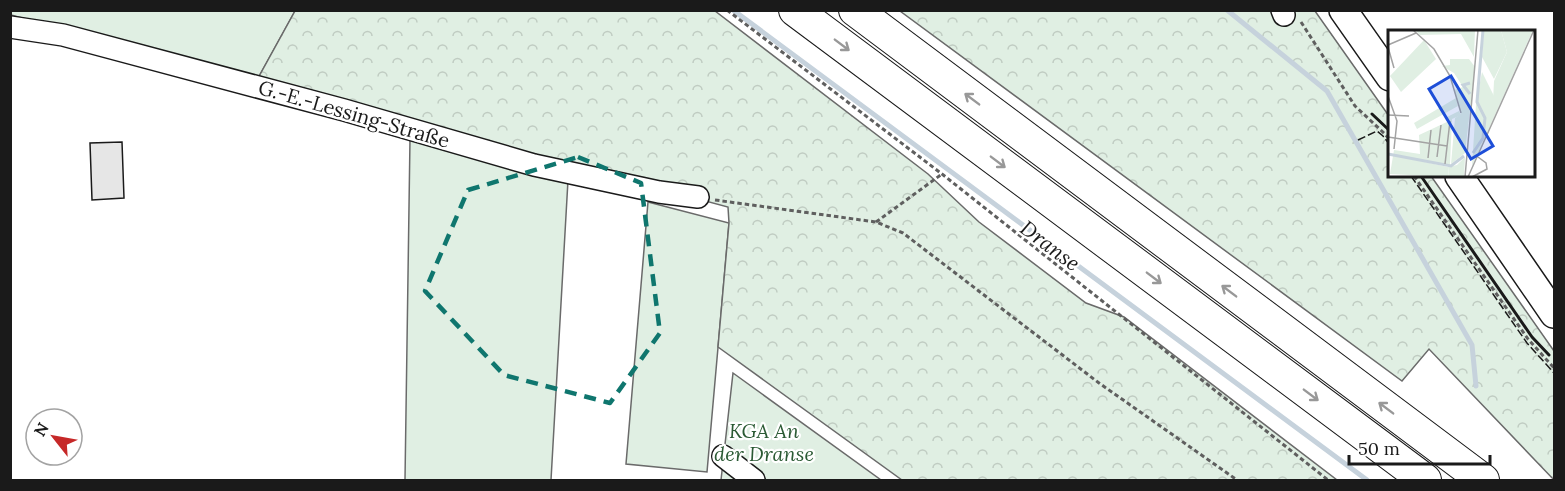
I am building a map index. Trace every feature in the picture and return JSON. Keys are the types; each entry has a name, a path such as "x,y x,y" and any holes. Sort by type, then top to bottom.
{"highway":[{"path":"795,10 1425,480"},
{"path":"855,10 1483,480"}],"main road":[{"path":"1343,10 1388,76"},
{"path":"1460,177 1554,314"}],"street":[{"name":"G.-E.-Lessing-Straße","path":"10,27 63,34 344,110 534,165 659,192 698,197"},
{"path":"723,456 754,480"}],"path":[{"path":"727,10 942,174 1328,480"},
{"path":"1289,15 1354,106 1388,138"},
{"path":"876,222 942,174"},
{"path":"1415,177 1528,339 1554,368"},
{"path":"698,197 876,222 903,233 1099,383 1237,480"}],"highlighted area":[{"path":"578,157 641,183 660,333 610,403 504,375 425,291 468,190"}],"green space":[{"path":"10,11 295,11 257,80 11,15"},
{"path":"295,11 715,11 928,174 979,222 1086,303 1124,317 1337,480 902,480 718,347 729,223 728,207 257,80"},
{"path":"900,11 1315,11 1388,115 1388,177 1432,177 1554,351 1554,480 1429,349 1402,381"},
{"path":"410,139 568,180 551,480 405,480"},
{"path":"648,202 729,223 707,472 626,464"},
{"name":"KGA An der Dranse","path":"733,373 881,480 721,480"}],"building":[{"path":"122,142 124,198 92,200 90,143"}],"waterway":[{"name":"Dranse","path":"733,10 1367,480"},
{"path":"1227,10 1327,91 1472,345 1476,386"}],"fence":[{"path":"1358,140 1377,131 1388,142"},
{"path":"1412,177 1527,343 1554,373"}],"wall":[{"path":"1372,114 1388,129"},
{"path":"1422,177 1532,337 1549,355"}]}
